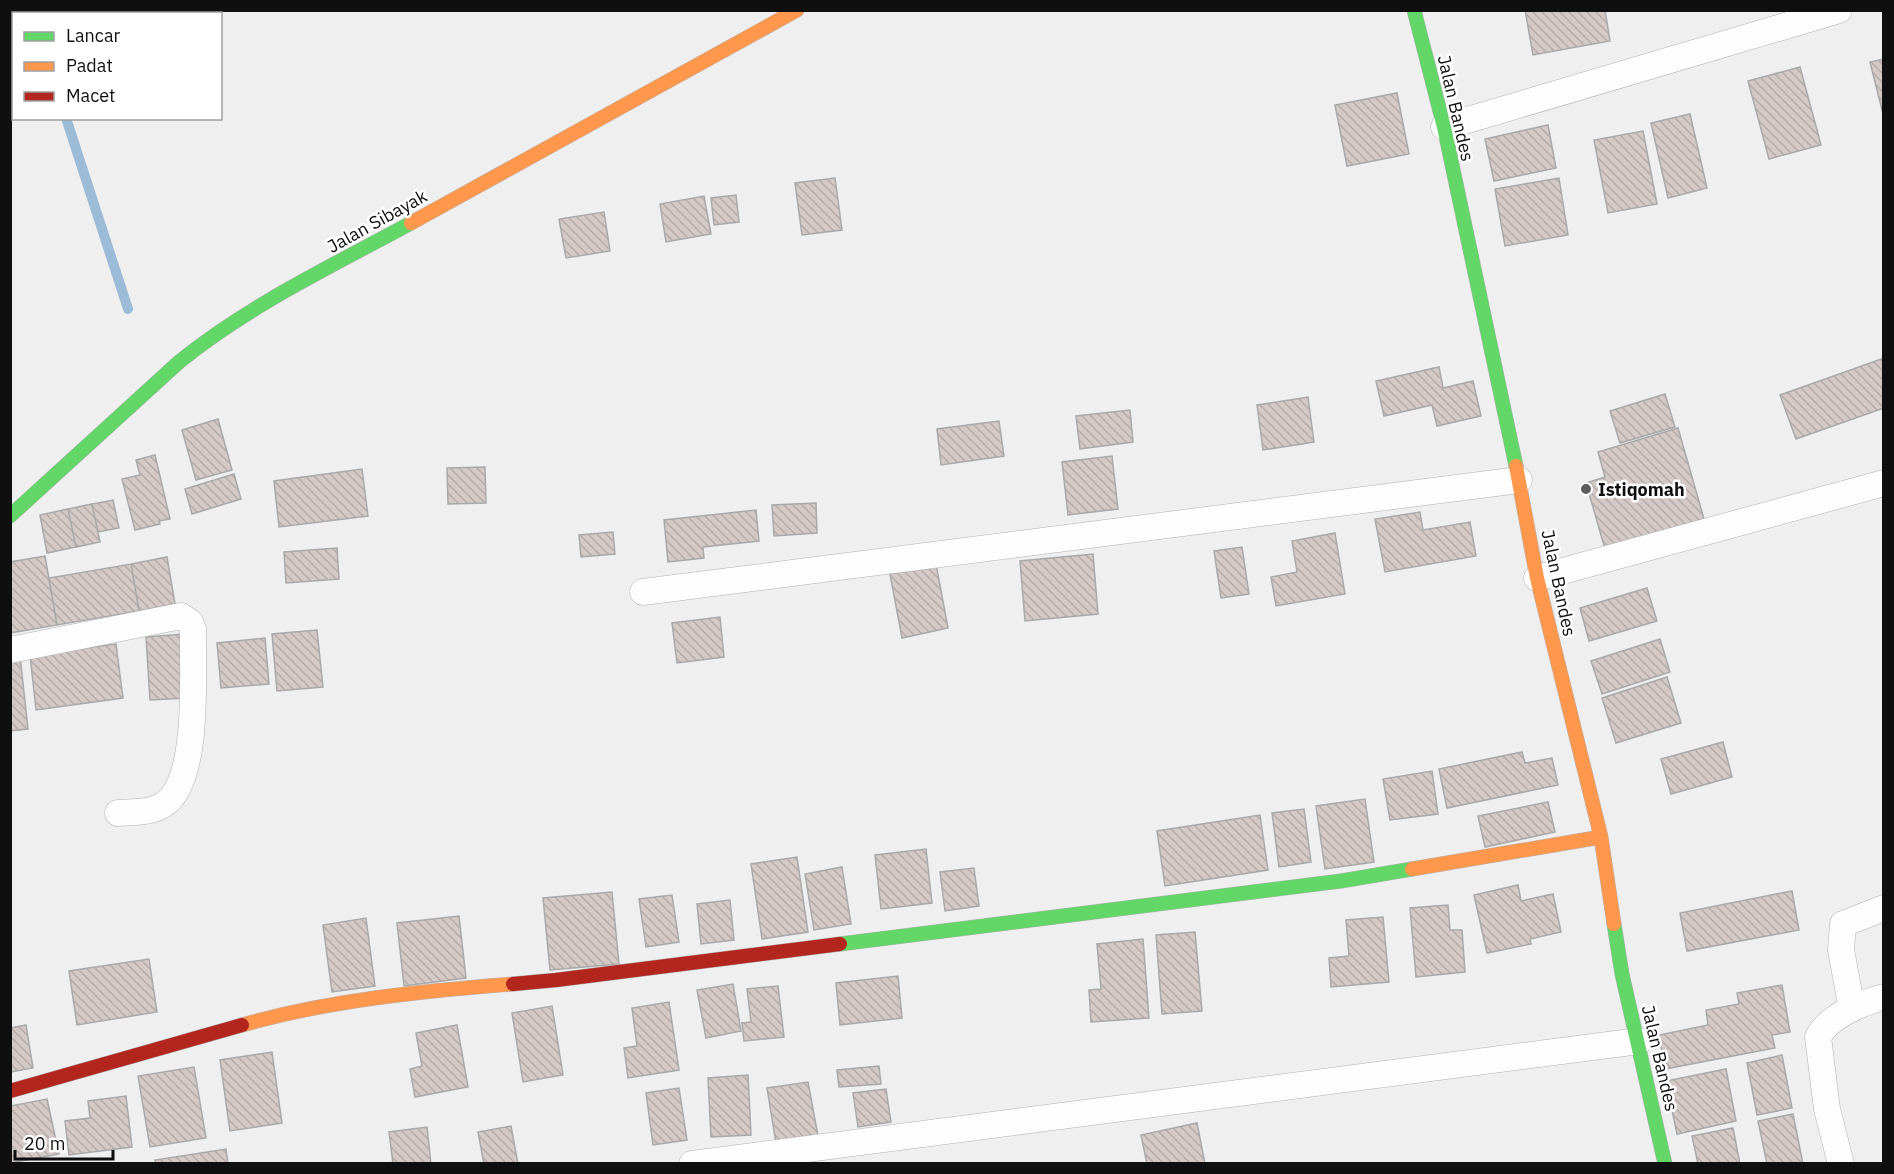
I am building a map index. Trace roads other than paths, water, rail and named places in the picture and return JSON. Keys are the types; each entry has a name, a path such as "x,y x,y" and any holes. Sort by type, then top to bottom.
{"street":[{"name":"Jalan Sibayak","path":"10,516 207,339 237,320 797,10"},
{"name":"Jalan Bandes","path":"1414,10 1443,127 1538,578 1600,837 1622,974 1665,1164"},
{"path":"1443,127 1839,10"},
{"path":"643,592 1519,480"},
{"path":"1538,578 1884,483"},
{"path":"10,650 181,616 190,622 193,629 192,709 191,743 187,764 173,796 163,805 150,810 118,813"},
{"path":"10,1091 282,1014 404,994 556,980 1341,881 1600,837"},
{"path":"1852,1009 1841,950 1843,924 1884,908"},
{"path":"1841,1164 1827,1109 1818,1037 1823,1027 1852,1009 1884,997"},
{"path":"692,1164 1639,1041"}],"waterway":[{"path":"67,120 128,309"}],"place":[{"name":"Istiqomah","path":"1586,489"}]}
